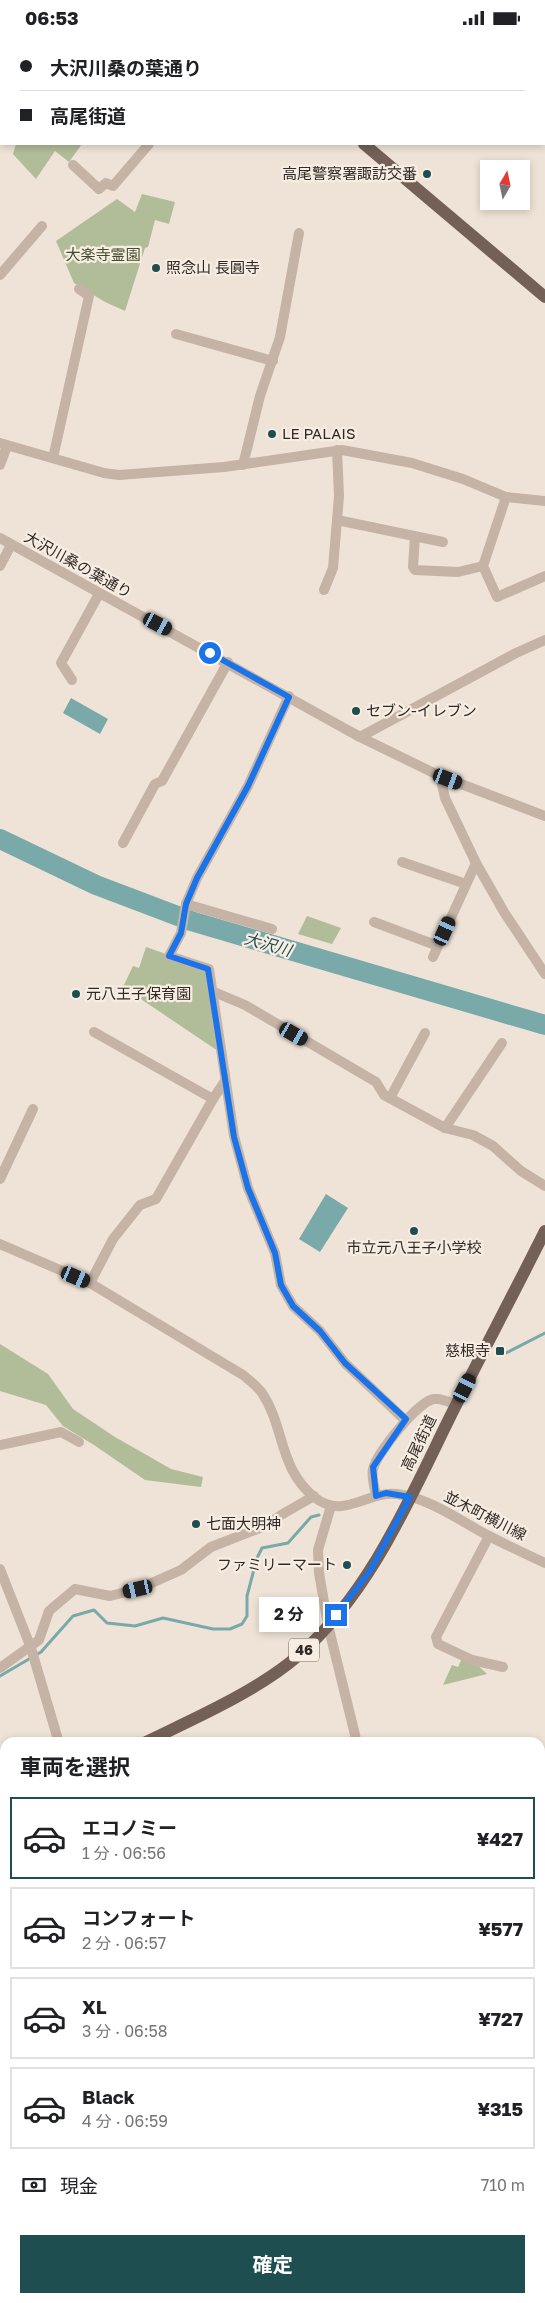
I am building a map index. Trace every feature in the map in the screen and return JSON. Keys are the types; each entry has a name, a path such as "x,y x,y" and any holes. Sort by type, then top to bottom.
{"main road":[{"path":"365,145 545,297"},
{"name":"高尾街道","path":"156,1737 265,1680 299,1656 328,1625 370,1571 410,1497 545,1231"}],"street":[{"path":"73,165 99,189 106,183 113,186 149,145"},
{"path":"0,275 42,227"},
{"path":"243,465 260,396 280,337 299,233"},
{"path":"53,458 89,296 79,289"},
{"path":"176,334 273,361"},
{"path":"0,465 4,445 104,473 119,475 243,465 338,450 412,463 463,479 506,497 544,503"},
{"path":"324,590 333,568 339,496 338,450"},
{"path":"506,497 483,565 497,597 545,576"},
{"path":"337,520 443,542"},
{"path":"415,537 413,567 415,570 458,572 483,565"},
{"name":"大沢川桑の葉通り","path":"0,538 99,594 228,662 360,737 440,776 545,815"},
{"path":"0,566 10,545"},
{"path":"72,680 61,663 99,594"},
{"path":"360,737 545,639"},
{"path":"123,843 155,784 162,781 228,662"},
{"path":"289,697 248,786 185,906 182,926 169,956 208,969 214,992 234,1137 248,1188 275,1253 281,1285 293,1306 320,1331 345,1363 406,1419"},
{"path":"440,776 445,798 476,863 504,913 545,974"},
{"path":"402,862 466,885"},
{"path":"433,957 476,863"},
{"path":"185,906 272,929"},
{"path":"374,922 438,946"},
{"path":"214,992 244,1005 376,1083 384,1095 445,1128 473,1135 493,1146 521,1171 545,1186"},
{"path":"94,1032 213,1099"},
{"path":"390,1098 425,1033"},
{"path":"445,1128 502,1043"},
{"path":"90,1283 113,1239 140,1205 156,1199 213,1099 226,1081"},
{"path":"0,1179 33,1109"},
{"path":"0,1244 90,1283 243,1375 256,1385 267,1402 290,1468 314,1496 331,1506 318,1550 319,1573 328,1625 356,1737"},
{"path":"376,1496 373,1467 406,1419 420,1405 433,1399 446,1400 456,1405"},
{"path":"0,1445 61,1432 79,1442"},
{"name":"並木町横川線","path":"331,1506 359,1503 386,1493 410,1497 436,1507 489,1536 545,1563"},
{"path":"0,1668 31,1649 39,1640 49,1611 75,1589 110,1596 138,1589 181,1570 211,1547 265,1526 314,1496"},
{"path":"489,1536 436,1637 438,1644 472,1660 503,1667"},
{"path":"0,1569 31,1649 57,1737"}],"green space":[{"path":"16,145 81,145 69,162 55,151 36,179 13,154"},
{"name":"大楽寺霊園","path":"142,194 175,202 169,224 155,220 148,247 145,248 125,311 105,302 74,283 56,241 117,199 135,212"},
{"path":"307,916 341,928 332,944 298,934"},
{"path":"146,947 209,969 221,1053 123,987 133,966 139,968"},
{"path":"0,1344 48,1374 73,1409 115,1437 171,1469 203,1477 201,1487 145,1480 63,1426 46,1405 0,1391"},
{"path":"463,1656 472,1660 487,1674 443,1685 452,1665 458,1667"}],"water":[{"path":"71,698 108,719 100,734 63,713"},
{"path":"326,1194 348,1208 320,1252 299,1239"}],"waterway":[{"name":"大沢川","path":"0,839 96,885 191,921 545,1025"},
{"name":"大沢川","path":"191,921 192,916"},
{"path":"506,1353 545,1333"},
{"path":"0,1676 41,1652 73,1616 94,1610 107,1623 135,1626 163,1618 213,1629 230,1629 242,1624 247,1616 247,1596 257,1558 262,1548 288,1543 311,1517 319,1515"}],"place":[{"name":"高尾警察署諏訪交番","path":"427,174"},
{"name":"照念山 長圓寺","path":"156,268"},
{"name":"LE PALAIS","path":"272,434"},
{"name":"セブン-イレブン","path":"356,711"},
{"name":"元八王子保育園","path":"76,994"},
{"name":"市立元八王子小学校","path":"414,1231"},
{"name":"慈根寺","path":"500,1351"},
{"name":"七面大明神","path":"196,1524"},
{"name":"ファミリーマート","path":"347,1565"}],"route":[{"path":"210,653 289,697 248,786 197,878 186,904 181,933 169,956 208,969 214,992 234,1137 248,1188 275,1253 281,1285 293,1306 320,1331 345,1363 406,1419 373,1467 373,1475 376,1496 386,1493 410,1497 370,1571 336,1615"}]}
